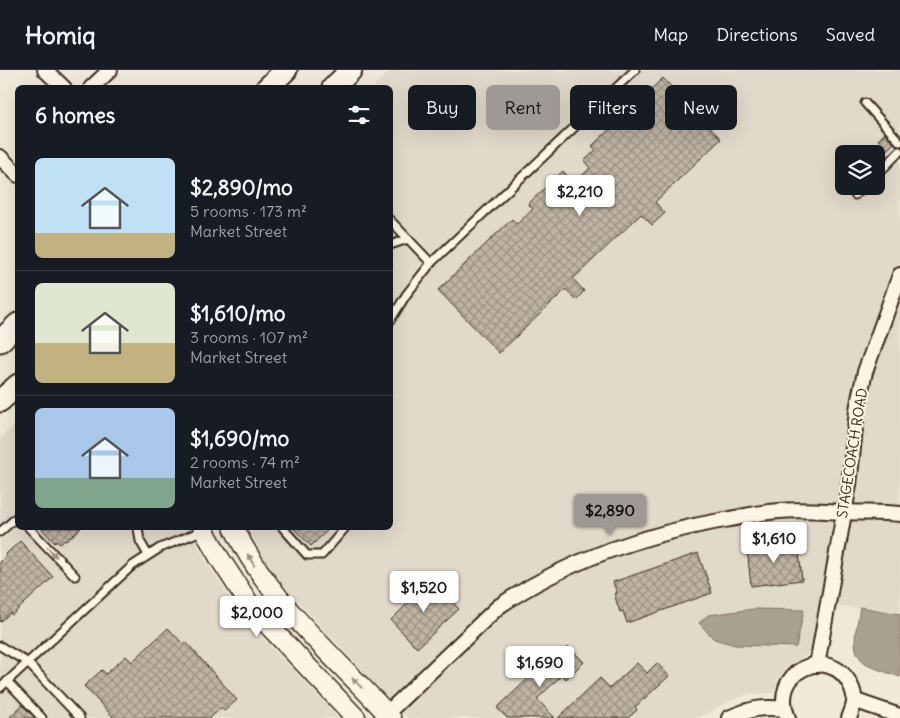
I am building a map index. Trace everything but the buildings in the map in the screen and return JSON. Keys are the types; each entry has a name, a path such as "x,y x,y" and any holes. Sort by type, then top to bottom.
{"main road":[{"path":"269,85 286,70"},
{"path":"335,85 351,70"},
{"path":"0,341 15,327"},
{"path":"0,401 15,388"}],"street":[{"path":"45,70 61,85"},
{"path":"94,85 110,70"},
{"path":"0,157 15,172"},
{"name":"STAGECOACH ROAD","path":"817,665 849,485 857,410 865,372 900,275"},
{"path":"235,530 256,569 274,593 386,716 498,607 553,575 580,563 636,542 684,528 778,511 817,510 900,514"},
{"path":"205,530 220,560 252,608 356,718"},
{"path":"786,714 783,697 787,683 795,674 805,668 817,665 838,670 847,679 853,690 854,703 849,718"},
{"path":"854,703 859,702 900,716"},
{"path":"729,718 752,709 770,707 786,714"}],"lane":[{"path":"393,317 406,295 431,263 635,70"},
{"path":"865,103 900,142"},
{"path":"885,167 900,151"},
{"path":"393,223 431,263"},
{"path":"393,243 408,239"},
{"path":"0,532 15,519"},
{"path":"31,530 75,576"},
{"path":"138,530 140,541 148,555"},
{"path":"0,688 132,566 160,548 200,530"},
{"path":"285,530 307,555 322,555 343,530"},
{"path":"0,646 27,662 80,718"},
{"path":"7,681 42,718"}],"shaded area":[{"path":"391,70 900,70 900,614 821,603 813,651 788,666 778,679 774,693 748,694 698,718 407,718 284,586 266,563 249,530 393,530 393,85 375,85"},
{"path":"15,424 15,530 190,530 209,566 242,616 339,718 0,718 0,439"},
{"path":"860,607 900,614 900,677 868,665 857,653 855,641"},
{"path":"754,609 804,610 796,647 735,645 714,639 699,623 708,615"}]}
